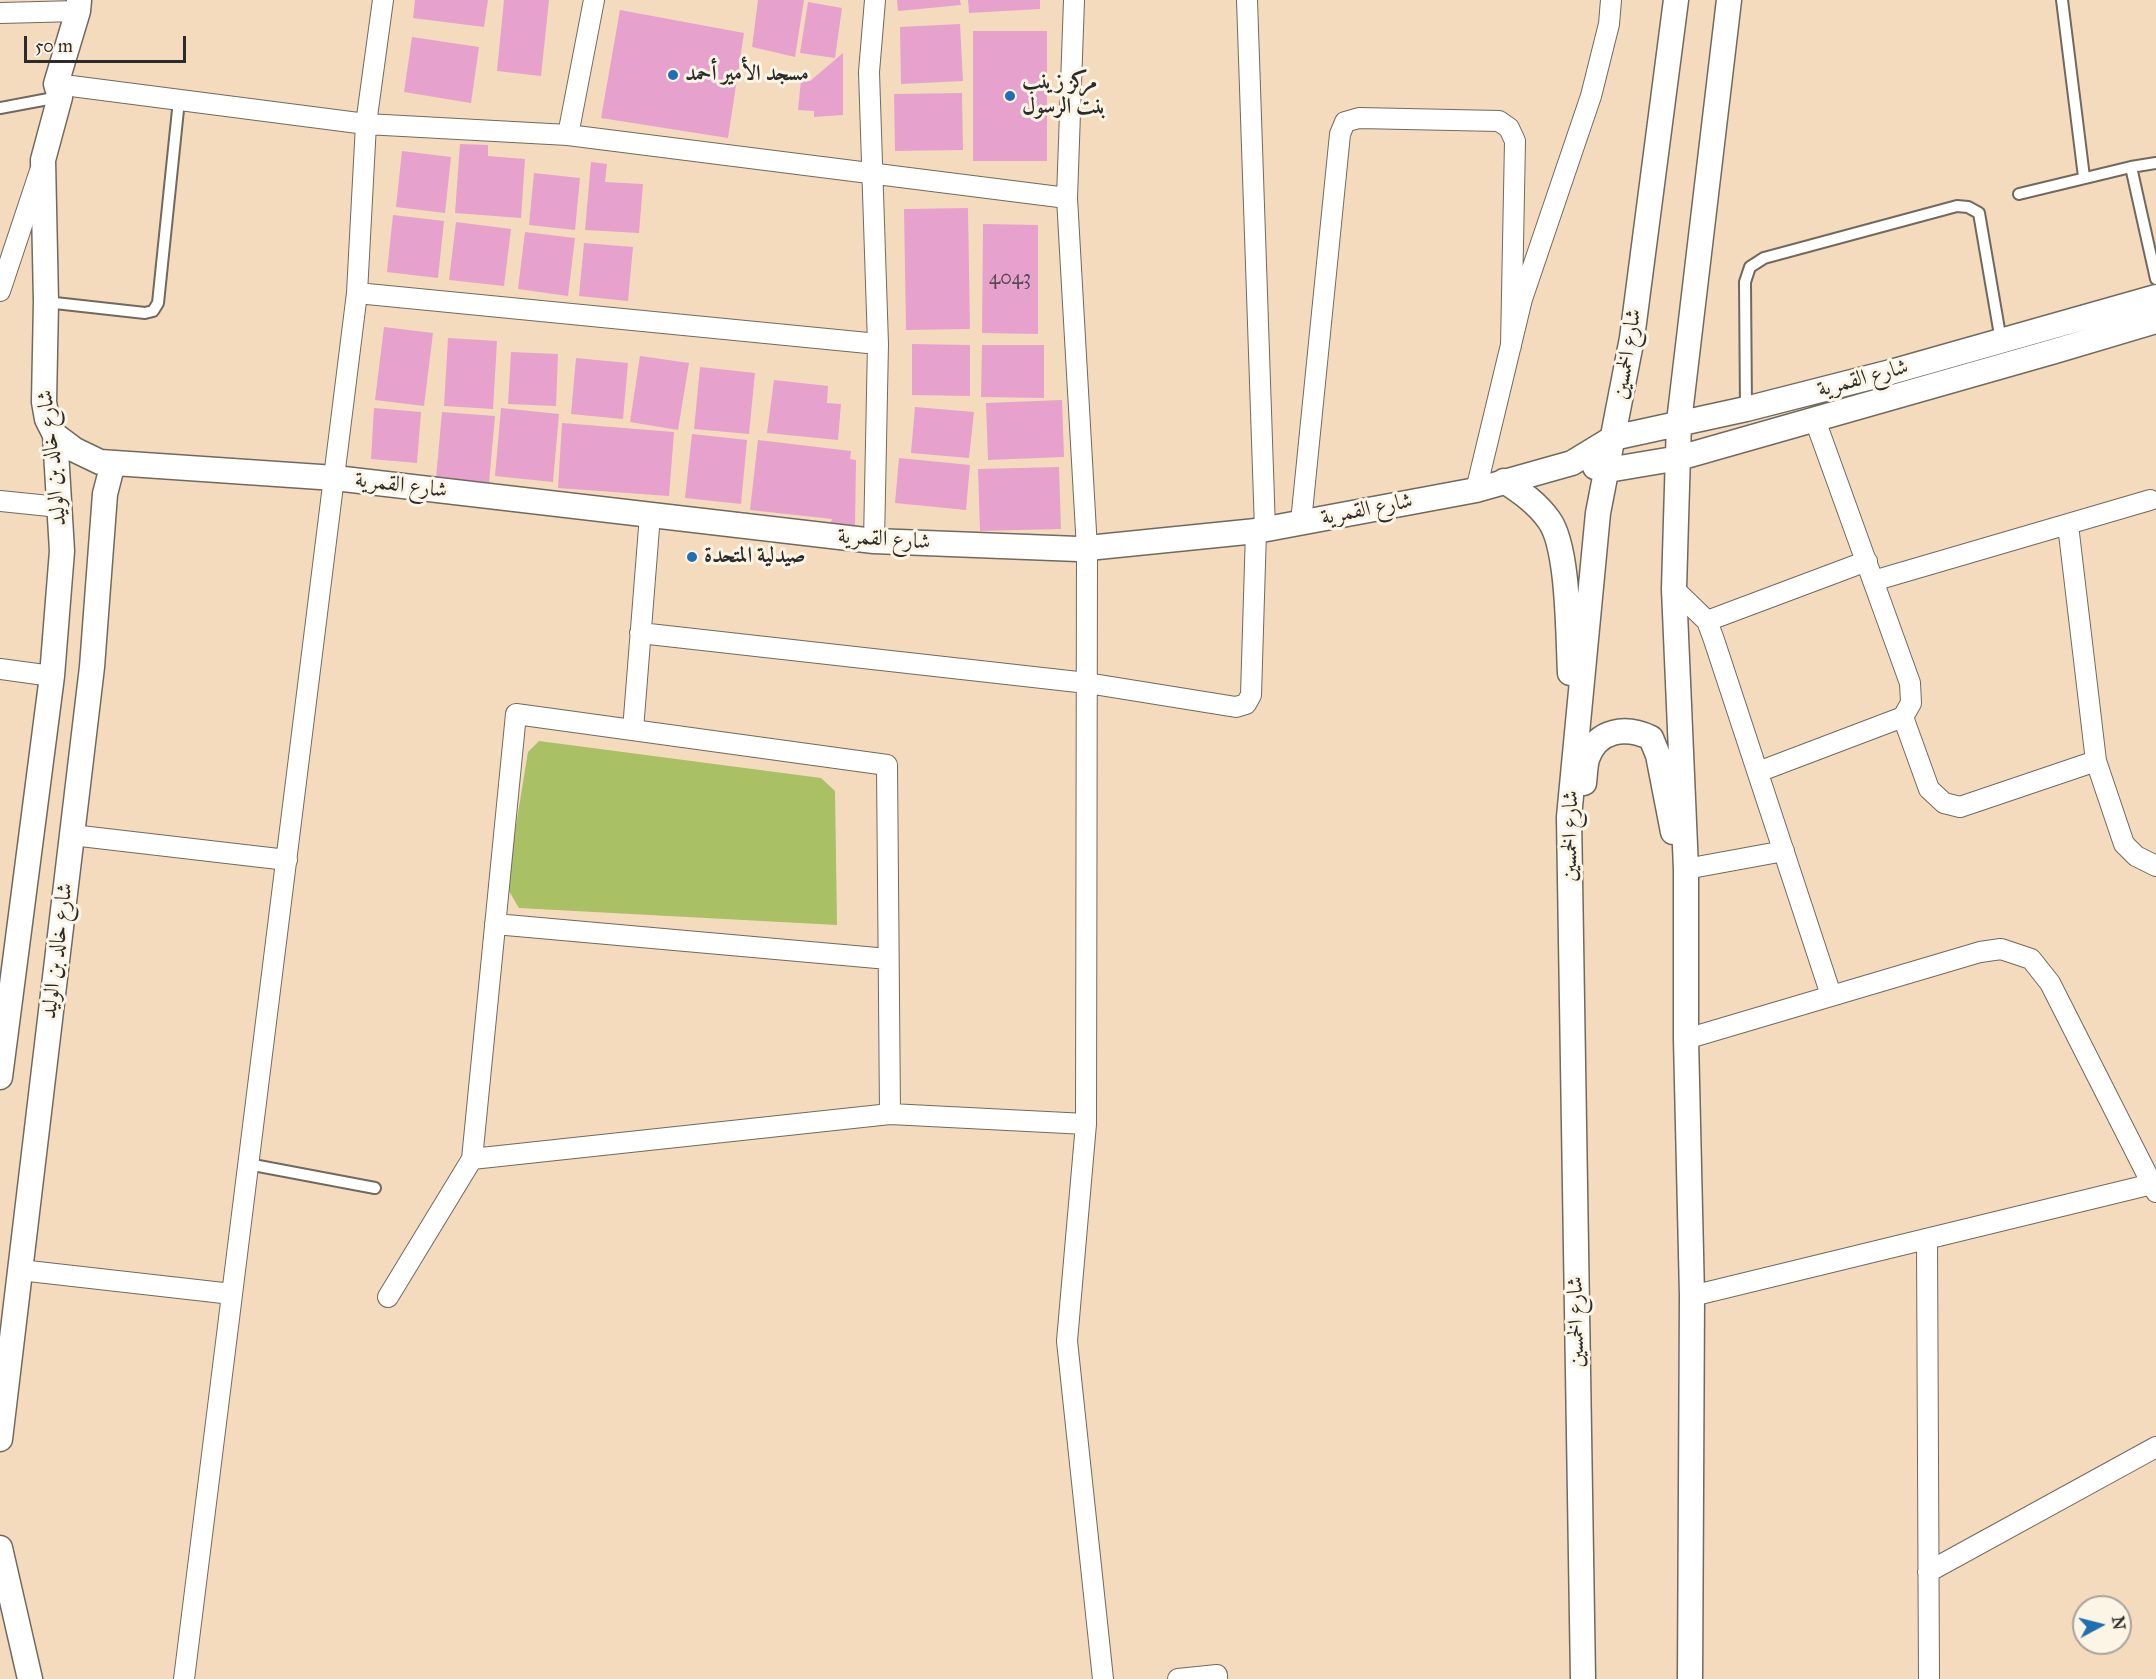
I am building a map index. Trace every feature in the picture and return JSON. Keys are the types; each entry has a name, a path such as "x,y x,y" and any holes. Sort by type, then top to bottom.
{"street":[{"path":"184,1679 357,293 366,124 383,0"},
{"path":"568,135 594,0"},
{"path":"874,542 878,344 868,72 875,0"},
{"path":"1074,0 1067,198 1087,549 1086,1124 1067,1341 1103,1679"},
{"path":"640,633 1087,683 1236,707 1246,704 1251,695 1261,530 1247,0"},
{"path":"1476,490 1522,299 1592,96 1609,24 1611,0"},
{"name":"شارع الخمسين","path":"1583,1679 1569,817 1598,513 1632,338 1676,0"},
{"path":"1690,1679 1692,1296 1686,1039 1686,869 1674,589 1679,422 1729,0"},
{"path":"0,13 79,5"},
{"name":"شارع خالد بن الوليد","path":"1,1063 52,676 62,551 55,435 47,419 44,402 46,302 44,160 79,5"},
{"path":"58,91 179,100 366,124 568,135 1067,198"},
{"path":"1301,522 1340,135 1345,122 1359,118 1499,121 1509,128 1515,141 1511,346"},
{"path":"0,291 44,160"},
{"path":"357,293 878,344"},
{"name":"شارع القمرية","path":"55,435 75,450 100,462 334,478 874,542 1087,549 1261,530 1476,490 1572,463 1613,438 1746,409 1891,372 2156,297"},
{"path":"1608,470 1679,458 2156,321"},
{"path":"1758,772 1903,717 1911,703 1910,683 1815,420"},
{"name":"شارع خالد بن الوليد","path":"0,1439 92,667 105,494 113,463"},
{"name":"شارع القمرية","path":"1572,463 1608,470"},
{"path":"1504,481 1531,499 1551,522 1562,554 1575,740"},
{"path":"1873,581 2150,500"},
{"path":"0,501 59,507"},
{"path":"633,730 650,515"},
{"path":"2068,525 2096,761 2124,844 2136,856 2156,866"},
{"path":"1707,621 1866,561"},
{"path":"1674,589 1707,621 1832,995"},
{"path":"0,669 52,676"},
{"path":"388,1298 472,1160 516,714 887,765 890,1114"},
{"path":"1903,717 1929,789 1944,803 1960,807 2096,761"},
{"path":"1571,902 1587,759 1604,735 1618,731 1636,731 1651,738 1658,755 1686,899"},
{"path":"72,835 286,860"},
{"path":"1686,869 1784,850"},
{"path":"495,924 888,959"},
{"path":"1686,1039 1980,952 2001,949 2031,959 2050,983 2154,1188 1927,1239 1692,1296"},
{"path":"472,1160 890,1114 1086,1124"},
{"path":"1927,1239 1929,1679"},
{"path":"20,1270 232,1294"},
{"path":"1928,1572 2156,1447"},
{"path":"0,1548 30,1679"},
{"path":"1178,1679 1217,1675 1217,1679"}],"lane":[{"path":"2062,0 2084,177"},
{"path":"0,108 58,91"},
{"path":"46,302 145,313 153,311 158,303 179,100"},
{"path":"2019,194 2084,177 2156,163"},
{"path":"2131,167 2156,279"},
{"path":"1746,409 1745,282 1750,267 1764,258 1957,206 1968,207 1979,213 2001,341"},
{"path":"248,1164 375,1188"}],"green space":[{"path":"539,741 821,778 835,791 837,925 519,908 506,886 528,752"}],"building":[{"path":"415,0 488,0 484,27 413,18"},
{"path":"504,0 549,0 541,76 497,71"},
{"path":"758,0 804,0 795,57 752,47"},
{"path":"897,0 960,0 961,5 898,11"},
{"path":"968,0 1040,0 1040,9 969,13"},
{"path":"808,2 842,8 835,58 800,53"},
{"name":"مسجد الأمير أحمد","path":"620,10 744,33 728,138 601,118"},
{"path":"960,24 963,81 901,84 900,27"},
{"name":"مركز زينب بنت الرسول","path":"973,31 1047,31 1047,161 973,161"},
{"path":"412,37 479,47 471,103 404,92"},
{"path":"843,53 843,115 814,117 814,111 798,110 801,80 810,81"},
{"path":"962,93 963,150 895,151 894,94"},
{"path":"460,144 488,145 488,156 525,159 521,218 455,213"},
{"path":"402,151 451,157 445,213 396,207"},
{"path":"591,162 607,164 605,182 643,184 639,233 585,230"},
{"path":"534,173 580,178 575,230 529,225"},
{"path":"968,208 970,329 906,330 904,209"},
{"path":"393,215 444,221 438,278 387,272"},
{"path":"456,222 511,229 504,286 449,280"},
{"path":"983,224 1038,225 1038,334 982,333"},
{"path":"525,232 575,238 568,296 518,289"},
{"path":"584,243 633,247 628,301 579,296"},
{"path":"384,327 433,333 424,406 375,400"},
{"path":"448,338 497,341 493,409 444,406"},
{"path":"912,344 970,345 970,396 912,395"},
{"path":"982,345 1044,345 1044,398 981,397"},
{"path":"511,352 558,354 556,406 508,404"},
{"path":"640,356 689,363 678,430 630,422"},
{"path":"576,358 628,363 623,419 571,414"},
{"path":"700,367 755,373 749,434 694,429"},
{"path":"774,380 828,386 827,403 841,404 838,440 767,433"},
{"path":"1062,400 1064,457 988,460 986,403"},
{"path":"915,407 974,412 969,458 911,453"},
{"path":"374,408 421,412 417,463 371,459"},
{"path":"501,408 559,414 553,482 495,476"},
{"path":"442,412 495,416 489,483 436,478"},
{"path":"562,423 674,432 669,496 558,488"},
{"path":"692,434 747,440 741,504 685,498"},
{"path":"758,440 851,451 850,459 856,460 855,525 830,524 832,519 750,510"},
{"path":"899,458 970,465 966,510 895,503"},
{"path":"1059,467 1061,529 980,531 978,469"}],"place":[{"name":"مسجد الأمير أحمد","path":"673,75"},
{"name":"مركز زينب بنت الرسول","path":"1010,96"},
{"name":"صيدلية المتحدة","path":"692,557"}]}
